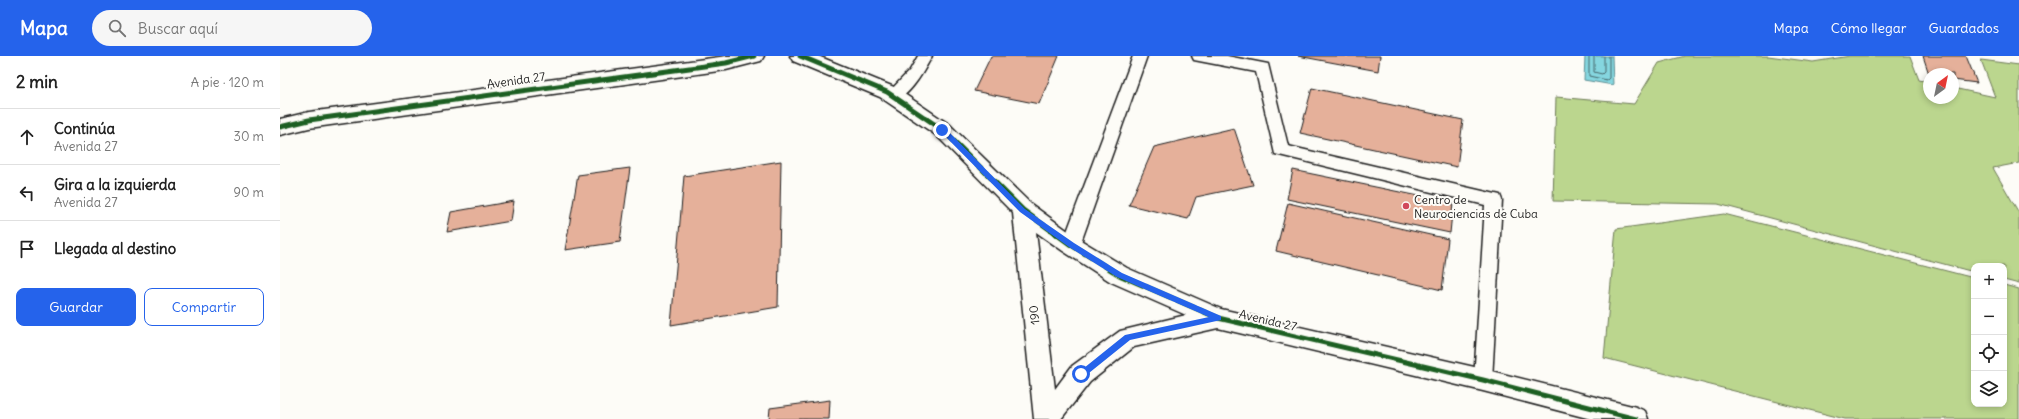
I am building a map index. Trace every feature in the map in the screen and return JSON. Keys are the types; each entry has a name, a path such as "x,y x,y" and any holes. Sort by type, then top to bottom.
{"street":[{"name":"Avenida 27","path":"280,127 309,120 726,63 754,56"},
{"name":"Avenida 27","path":"800,56 894,96 942,130 1023,210 1071,245 1119,275 1218,318 1483,380 1636,419"},
{"name":"190","path":"1023,210 1046,419"},
{"name":"Avenida 27","path":"1046,419 1081,374 1128,338 1218,318"}],"lane":[{"path":"894,96 915,74 924,56"},
{"path":"1071,245 1140,56"},
{"path":"1199,56 1263,68 1281,150 1494,200 1483,380"}],"green space":[{"path":"1685,56 1768,56 1813,62 1850,56 1910,56 1919,80 1923,81 1923,104 1959,104 1959,89 1995,97 1981,60 2019,65 2019,163 1993,168 2019,213 2019,284 2007,281 2007,263 1971,263 1971,271 1718,204 1553,201 1556,97 1634,104 1659,63"},
{"path":"1724,214 1971,277 1971,407 2007,407 2007,286 2019,289 2019,419 1845,419 1604,358 1616,229"}],"water":[{"path":"1585,56 1612,56 1613,85 1584,80"}],"building":[{"path":"991,56 1059,56 1039,104 974,91"},
{"path":"1298,56 1380,56 1378,71"},
{"path":"1923,56 1966,56 1977,83 1959,81 1959,68 1927,68"},
{"path":"1312,88 1463,120 1457,167 1300,133"},
{"path":"1234,128 1253,185 1196,197 1188,219 1129,205 1154,147"},
{"path":"781,161 778,307 671,325 684,176"},
{"path":"630,168 620,242 565,250 578,175"},
{"path":"1293,170 1453,203 1450,233 1287,199"},
{"path":"514,201 511,221 447,232 451,212"},
{"path":"1288,203 1448,239 1442,290 1276,251"},
{"path":"830,400 829,419 769,419 770,408"}],"cycle path":[{"path":"280,127 309,120 726,63 754,56"},
{"path":"800,56 887,92 943,130 1023,210 1071,245 1119,275 1218,318 1483,380 1636,419"}],"place":[{"name":"Centro de Neurociencias de Cuba","path":"1406,206"}],"route":[{"path":"942,130 1023,210 1071,245 1119,275 1218,318 1128,338 1081,374"}]}
